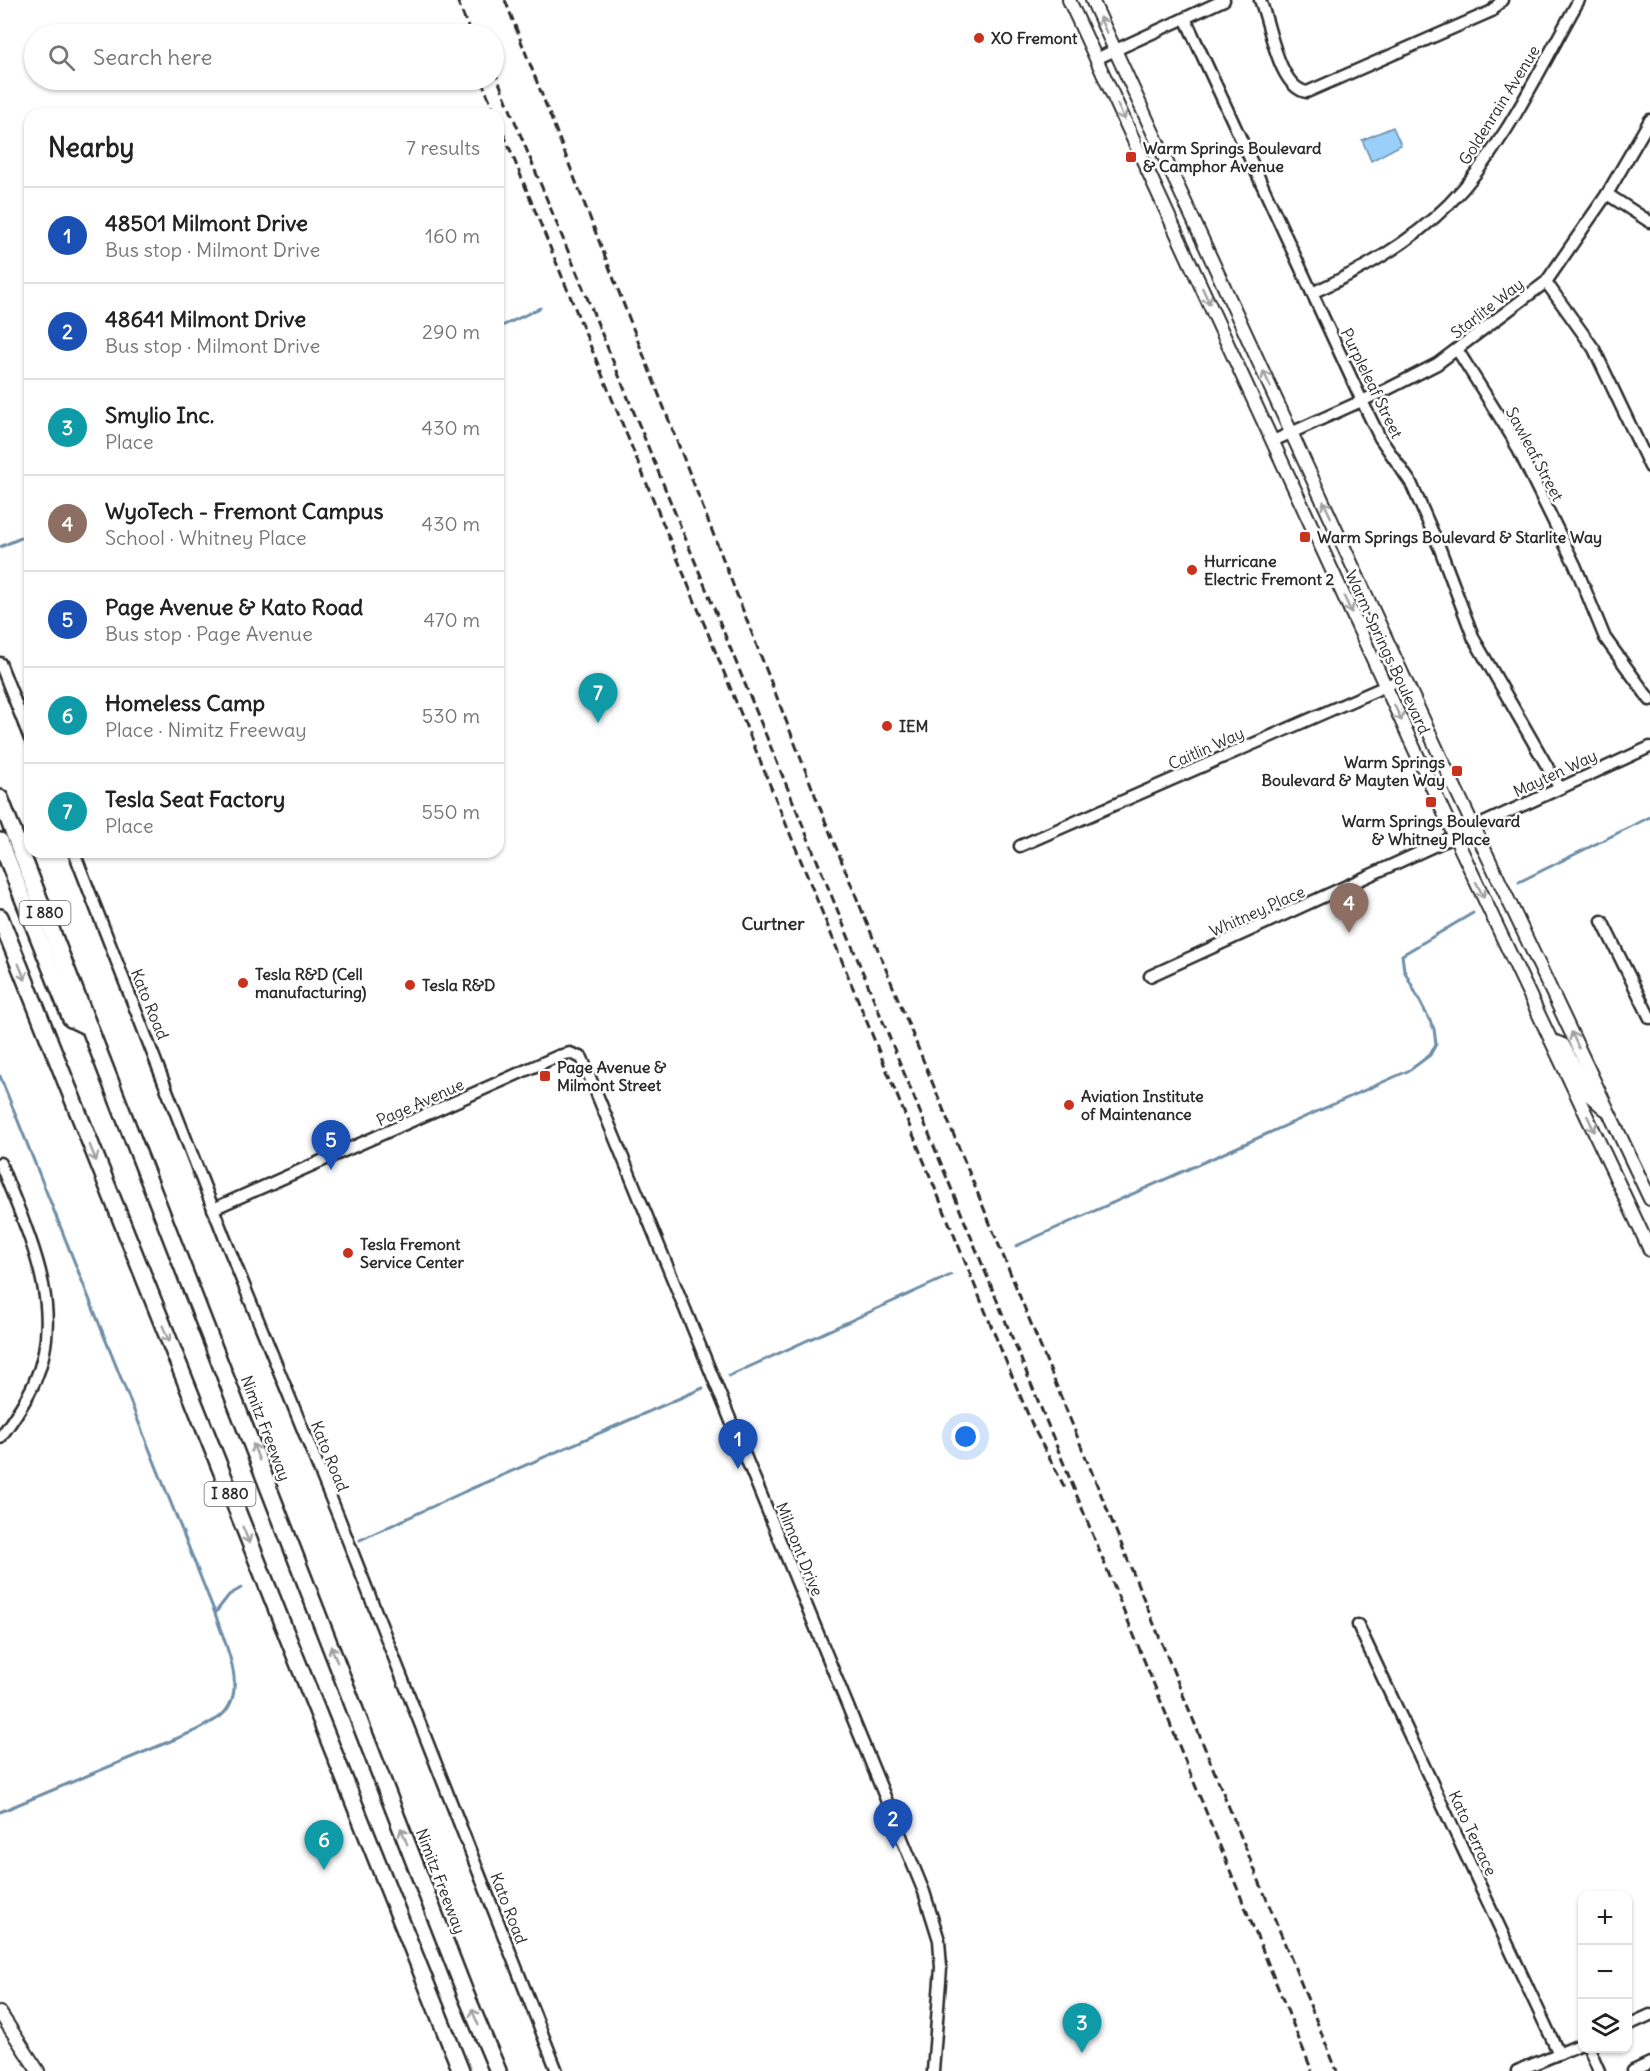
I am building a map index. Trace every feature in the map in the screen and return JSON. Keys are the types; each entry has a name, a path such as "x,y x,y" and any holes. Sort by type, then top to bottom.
{"highway":[{"name":"Nimitz Freeway","path":"0,798 498,2071"},
{"name":"I 880","path":"0,841 71,1019 90,1028"},
{"name":"I 880","path":"0,917 461,2071"}],"main road":[{"name":"Warm Springs Boulevard","path":"1069,0 1455,837 1650,1250"},
{"name":"Warm Springs Boulevard","path":"1092,0 1474,829 1650,1199"},
{"path":"1551,1040 1563,1045 1589,1095 1609,1111"},
{"path":"0,2013 38,2071"}],"street":[{"path":"1096,59 1224,0"},
{"path":"1260,0 1272,40 1289,80 1296,88 1307,92 1492,11 1502,0"},
{"name":"Goldenrain Avenue","path":"1312,293 1386,254 1431,221 1451,202 1482,164 1505,128 1579,0"},
{"name":"Purpleleaf Street","path":"1185,18 1362,401 1380,438 1411,483 1440,549 1474,639 1559,787"},
{"name":"Starlite Way","path":"1273,441 1415,376 1458,351 1545,282 1607,194 1650,120"},
{"path":"1607,194 1650,222"},
{"path":"1545,282 1594,349 1650,467"},
{"name":"Sawleaf Street","path":"1458,351 1512,437 1575,565 1605,638 1650,700"},
{"path":"0,663 24,724"},
{"name":"Caitlin Way","path":"1020,846 1404,678"},
{"name":"Mayten Way","path":"1474,829 1559,787 1650,747"},
{"name":"Whitney Place","path":"1150,976 1474,829"},
{"name":"Kato Road","path":"76,858 213,1209 335,1507 557,2071"},
{"path":"1602,921 1646,998 1650,1018"},
{"name":"Page Avenue","path":"213,1209 558,1056 574,1054"},
{"name":"Milmont Drive","path":"574,1054 584,1061 924,1892 939,1940 941,1968 933,2071"},
{"path":"0,1164 42,1274 47,1320 45,1342 35,1381 14,1419 0,1437"},
{"name":"Kato Terrace","path":"1358,1624 1559,2054"},
{"path":"1632,2023 1650,2015"},
{"path":"1517,2071 1578,2046"},
{"path":"1591,2053 1599,2071"},
{"path":"1633,2071 1650,2063"}],"water":[{"path":"1393,127 1401,145 1371,161 1362,140"}],"waterway":[{"path":"504,325 540,308"},
{"path":"0,547 24,537"},
{"path":"1519,882 1650,817"},
{"path":"1016,1246 1410,1070 1430,1055 1436,1044 1434,1029 1404,970 1402,955 1473,913"},
{"path":"0,1076 215,1613 232,1666 234,1680 234,1693 229,1705 216,1720 0,1812"},
{"path":"729,1376 951,1275"},
{"path":"360,1540 466,1491 703,1388"},
{"path":"215,1613 229,1595 241,1588"}],"railway":[{"path":"457,0 467,24"},
{"path":"505,0 824,818 1337,2071"},
{"path":"485,90 493,108"},
{"path":"502,90 1312,2071"},
{"path":"504,135 995,1335 1034,1429 1065,1488"}],"place":[{"name":"XO Fremont","path":"979,38"},
{"name":"Warm Springs Boulevard & Camphor Avenue","path":"1131,157"},
{"name":"Warm Springs Boulevard & Starlite Way","path":"1305,537"},
{"name":"Hurricane Electric Fremont 2","path":"1192,570"},
{"name":"Tesla Seat Factory","path":"598,723"},
{"name":"IEM","path":"887,726"},
{"name":"Warm Springs Boulevard & Mayten Way","path":"1457,771"},
{"name":"Warm Springs Boulevard & Whitney Place","path":"1431,802"},
{"name":"WyoTech - Fremont Campus","path":"1349,933"},
{"name":"Tesla R&D (Cell manufacturing)","path":"243,983"},
{"name":"Tesla R&D","path":"410,985"},
{"name":"Page Avenue & Milmont Street","path":"545,1076"},
{"name":"Aviation Institute of Maintenance","path":"1069,1105"},
{"name":"Page Avenue & Kato Road","path":"331,1170"},
{"name":"Tesla Fremont Service Center","path":"348,1253"},
{"name":"48501 Milmont Drive","path":"738,1469"},
{"name":"48641 Milmont Drive","path":"893,1849"},
{"name":"Homeless Camp","path":"324,1870"},
{"name":"Smylio Inc.","path":"1082,2053"}],"district":[{"name":"Curtner","path":"773,924"}]}
